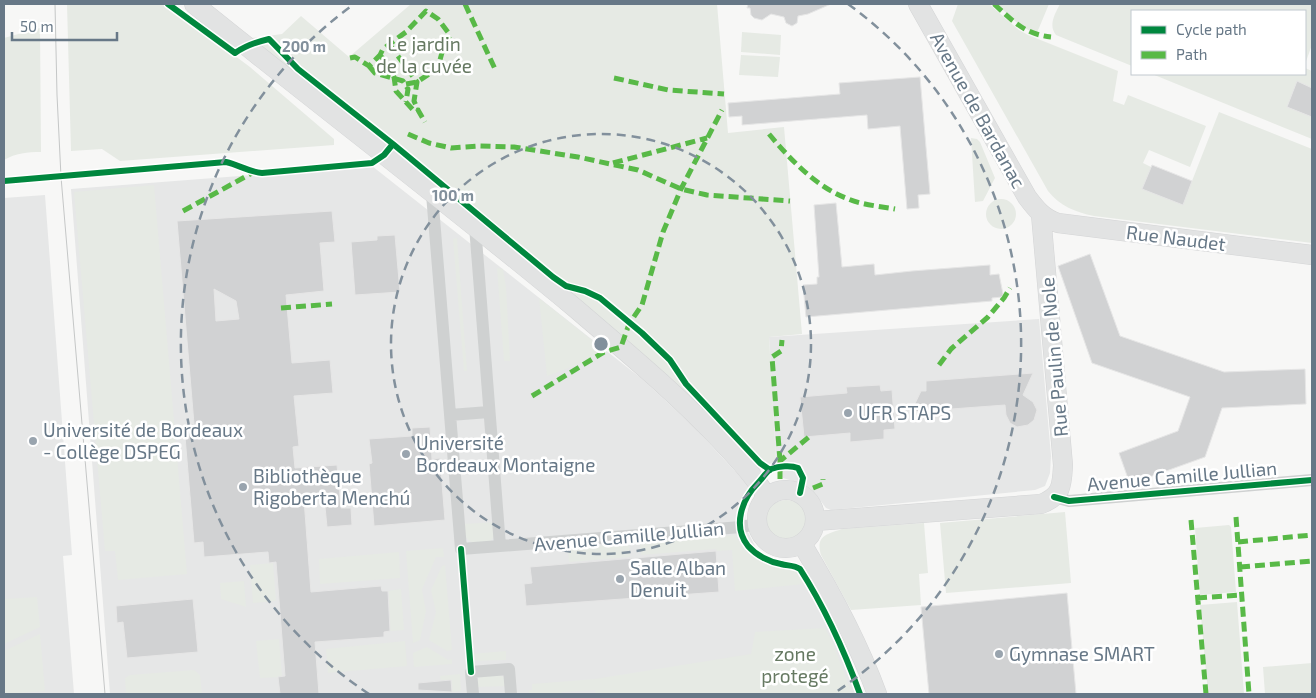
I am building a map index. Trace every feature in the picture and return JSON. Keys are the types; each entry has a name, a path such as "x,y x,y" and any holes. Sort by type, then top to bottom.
{"street":[{"path":"194,4 432,194 475,226 621,347 694,412 755,477 767,497"},
{"name":"Avenue de Bardanac","path":"918,4 1027,197 1041,215"},
{"path":"432,194 450,415 489,412"},
{"name":"Rue Naudet","path":"1041,215 1058,223 1312,254"},
{"name":"Rue Paulin de Nole","path":"1041,215 1063,464 1060,490 1054,498"},
{"path":"475,226 500,546"},
{"name":"Avenue Camille Jullian","path":"450,415 460,549 741,527 758,524"},
{"name":"Avenue Camille Jullian","path":"816,521 1041,504 1054,498 1069,501 1312,480"},
{"path":"783,490 791,490 800,493 812,504 816,521 814,530 809,538 793,548 784,549 766,541 760,533 758,514 761,505 767,497 783,490"},
{"path":"802,544 832,594 877,694"},
{"path":"473,693 471,672 510,669 511,692"}],"shaded area":[{"name":"Université Bordeaux Montaigne","path":"372,166 642,379 693,426 746,483 752,492 745,512 746,528 756,548 769,559 801,564 813,582 865,694 110,694 71,189"},
{"name":"Université de Bordeaux - Collège DSPEG","path":"45,195 72,555 63,556 74,694 4,694 4,198"},
{"path":"1039,319 1051,456 1050,473 1045,486 1035,490 831,510 826,508 807,486 783,478 778,472 769,337"}],"green space":[{"path":"67,4 165,4 250,67 334,139 334,145 120,161 102,149 71,151"},
{"name":"Le jardin de la cuvée","path":"411,4 717,4 728,133 784,127 802,334 769,337 776,460 758,471 252,38 282,34 301,16 349,57"},
{"path":"958,4 989,4 1019,30 1028,35 1118,71 1113,101 1124,105 1128,95 1206,126 1190,167 1149,150 1143,163 1151,167 1183,204 1219,112 1312,149 1312,243 1094,216 1080,213 1063,204 1048,191 952,21"},
{"path":"996,4 1049,4 1037,32 1020,25"},
{"path":"1060,4 1312,4 1312,45 1306,61 1306,10 1131,10 1131,66 1056,35 1052,23"},
{"path":"40,28 41,152 22,153 4,160 4,38"},
{"path":"742,32 781,35 780,55 741,52"},
{"path":"741,55 780,57 778,77 739,75"},
{"path":"1306,68 1312,71 1312,88 1297,82 1287,107 1312,117 1312,139 1154,75 1306,75"},
{"path":"971,138 977,139 980,142 995,178 983,201 975,202"},
{"path":"154,185 187,574 118,580 115,551 105,551 74,192"},
{"path":"1001,199 1012,203 1016,214 1012,225 1001,229 990,225 986,214 990,203"},
{"path":"457,238 467,371 464,371 453,239"},
{"path":"497,268 503,269 506,287 510,361 504,361"},
{"path":"539,298 603,349 579,364 547,376"},
{"path":"790,500 797,503 803,509 806,520 805,528 797,537 790,540 782,540 775,537 767,528 766,516 769,509 778,501"},
{"path":"1065,512 1071,583 946,593 940,523"},
{"path":"496,522 495,534 486,543 477,544 468,540 464,535 463,524"},
{"path":"924,523 928,573 919,574 921,605 851,610 821,555 821,539 828,534 842,529"},
{"path":"1229,525 1231,527 1236,592 1200,595 1195,528"},
{"path":"736,535 739,542 758,558 773,566 791,569 804,584 735,591 732,550 717,551 716,549 641,555 640,542"},
{"path":"629,543 630,557 569,562 568,548"},
{"path":"443,548 444,557 436,557 422,589 426,611 420,640 413,643 406,551"},
{"path":"399,552 400,578 320,584 319,559"},
{"path":"273,563 276,601 253,603 250,565"},
{"path":"445,565 452,650 447,651 429,640 436,612 431,590 442,566"},
{"path":"244,581 246,607 221,599 220,583"},
{"path":"401,589 404,630 390,631 388,591"},
{"path":"37,597 40,627 4,644 4,599"},
{"path":"1237,602 1244,694 1208,694 1200,605"},
{"name":"zone protegé","path":"825,628 832,641 852,694 596,694 595,690 562,692 561,694 529,694 529,690 532,690 532,684 595,679 751,654 755,632"},
{"path":"40,634 45,691 4,694 4,651"},
{"path":"279,639 282,677 260,678 256,641"},
{"path":"405,641 407,666 328,673 326,649"},
{"path":"427,647 448,660 452,659 452,664 414,667 413,653"},
{"path":"506,651 506,660 472,661 471,654"},
{"path":"1312,663 1312,694 1265,694 1263,667"},
{"path":"194,670 200,675 202,694 126,694 125,678 130,675"},
{"path":"460,674 461,691 452,692 451,680 441,681 440,676"},
{"path":"498,674 507,679 509,686 475,687 477,680 484,675"}],"building":[{"path":"748,4 831,4 808,14 798,16 797,23 792,26 786,23 784,17 771,14 762,20 754,18 751,15 750,8 747,8"},
{"path":"920,77 930,194 918,195 919,208 907,209 900,126 868,129 867,115 742,125 742,116 729,117 728,103 840,94 839,83"},
{"path":"1297,81 1312,88 1312,117 1287,107"},
{"path":"1152,165 1192,181 1183,205 1142,189"},
{"path":"836,203 842,267 874,264 875,275 990,265 990,275 999,274 1002,297 992,298 992,301 806,317 803,285 817,284 817,277 819,277 814,205"},
{"path":"332,211 335,242 320,243 324,291 286,295 292,363 330,360 333,393 294,396 299,446 293,447 295,468 337,465 341,508 351,508 352,525 327,527 324,497 304,499 311,592 381,586 382,591 388,591 390,631 384,632 384,637 315,642 319,694 280,694 278,677 285,676 276,562 269,563 268,552 204,557 203,542 194,543 184,425 194,424 177,221","holes":["214,289 236,301 239,319 216,321"]},
{"path":"395,235 400,292 355,295 351,242 377,240 377,236"},
{"path":"1090,254 1120,336 1224,372 1305,369 1306,404 1222,408 1205,457 1130,484 1119,453 1178,431 1190,397 1092,363 1058,266"},
{"name":"UFR STAPS","path":"1033,373 1023,395 1033,402 1037,410 1034,420 1028,425 1017,427 1010,423 1006,415 1005,405 911,412 921,391 926,391 926,381"},
{"name":"UFR STAPS","path":"880,385 881,391 892,390 895,429 884,430 884,439 850,442 850,433 804,437 800,397 847,393 846,387"},
{"path":"430,427 432,459 440,458 445,520 374,526 369,464 372,463 369,439 412,436 412,428"},
{"path":"716,551 719,592 526,606 524,584 532,583 530,567"},
{"name":"Gymnase SMART","path":"1067,593 1076,694 929,694 921,607"},
{"path":"193,599 198,652 127,658 123,622 117,623 116,606"},
{"path":"451,680 452,692 418,690 418,683"}],"tram line":[{"path":"55,4 61,177 105,694"}],"marked path":[{"path":"465,4 495,69"},
{"path":"994,4 1026,30 1051,37"},
{"path":"406,84 417,82 438,67 443,49 450,35 438,19 426,11 406,32 383,49 380,55 394,77 396,91 414,111 418,110 425,122"},
{"path":"389,44 417,82 414,101 418,110"},
{"path":"350,58 355,57 369,66 380,55"},
{"path":"369,66 375,73 403,81 408,89 406,102"},
{"path":"614,78 668,90 724,94"},
{"path":"532,396 604,352 621,347 629,324 642,305 663,232 681,189 722,110"},
{"path":"408,134 429,143 451,148 480,146 514,147 578,157 638,170 681,189 707,195 790,201"},
{"path":"769,134 804,171 835,193 864,204 895,209"},
{"path":"613,163 707,138"},
{"path":"183,211 254,172"},
{"path":"939,365 951,349 988,317 1010,288"},
{"path":"281,308 332,304"},
{"path":"780,461 772,357 781,351 782,340"},
{"path":"780,479 780,461 810,436"},
{"path":"813,488 823,484 823,479"},
{"path":"1236,517 1249,694"},
{"path":"1191,520 1206,694"},
{"path":"1238,542 1312,535"},
{"path":"1240,567 1312,561"},
{"path":"1197,598 1242,595"}],"cycle path":[{"path":"168,4 235,53 251,44 269,39 298,69 393,144 553,277 566,286 585,291 600,298 642,333 670,360 686,384 760,463 770,470"},
{"path":"4,181 226,162 262,173 372,163 384,155 393,144"},
{"path":"800,493 803,478 798,468 785,466 771,469 747,497 740,521 743,538 751,549 767,560 800,569 818,599 833,630 860,694"},
{"path":"1054,497 1069,501 1312,480"},
{"path":"461,549 471,672"}],"place":[{"name":"UFR STAPS","path":"848,413"},
{"name":"Université de Bordeaux - Collège DSPEG","path":"33,441"},
{"name":"Université Bordeaux Montaigne","path":"406,454"},
{"name":"Bibliothèque Rigoberta Menchú","path":"243,487"},
{"name":"Salle Alban Denuit","path":"620,579"},
{"name":"Gymnase SMART","path":"999,654"}]}
